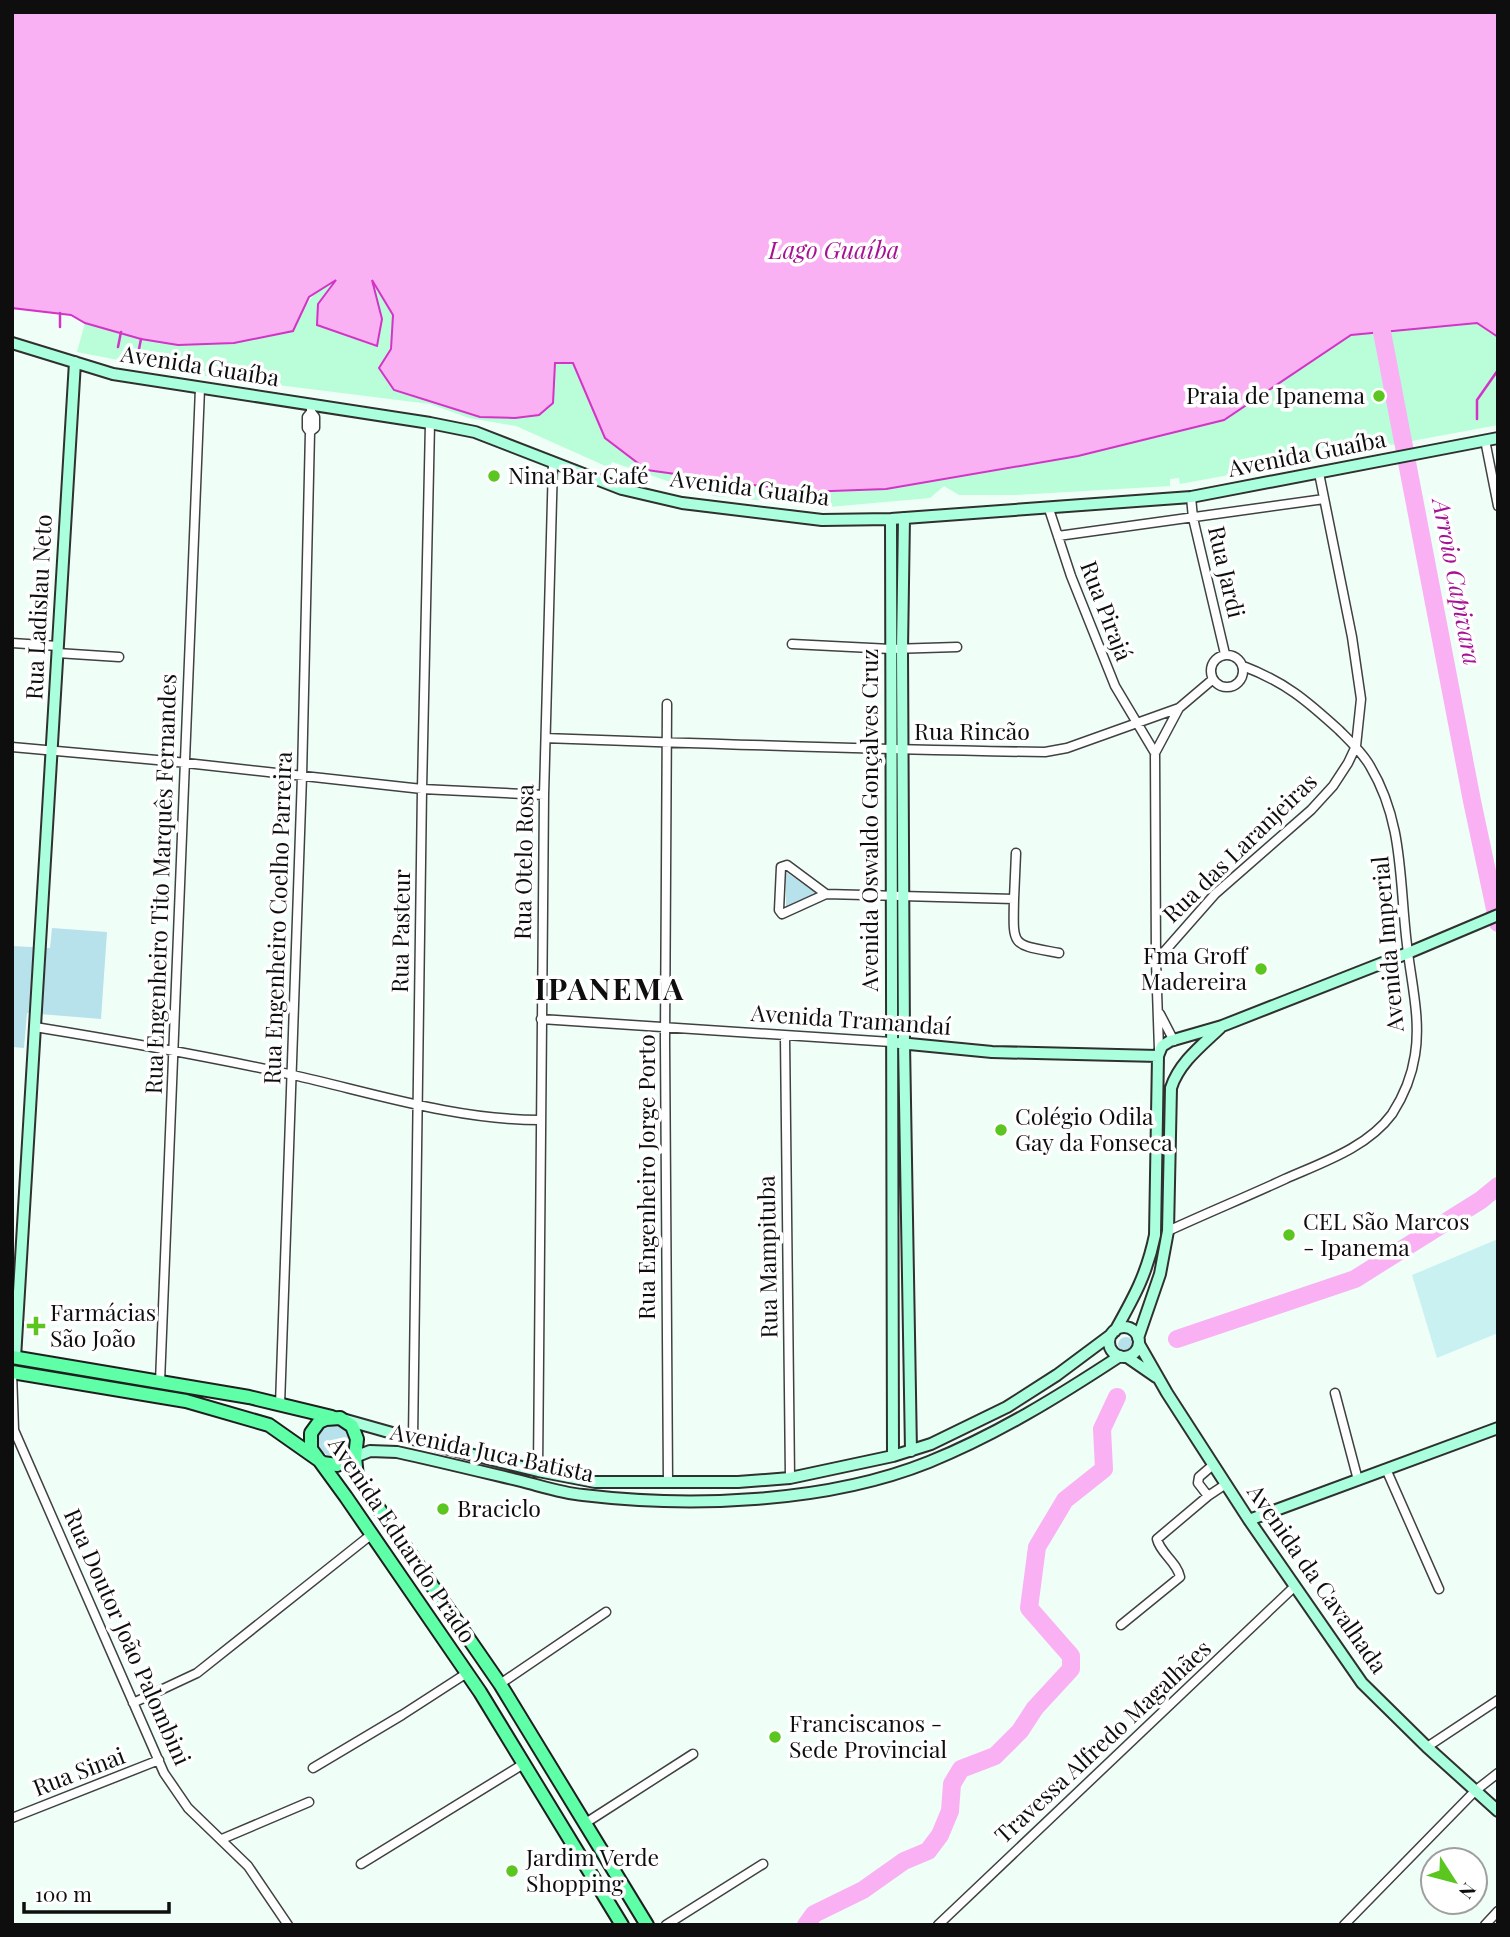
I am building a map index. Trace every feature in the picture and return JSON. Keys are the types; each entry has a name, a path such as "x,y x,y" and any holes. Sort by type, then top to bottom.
{"main road":[{"name":"Avenida Juca Batista","path":"13,1357 249,1397 340,1418"},
{"path":"12,1372 215,1408 269,1425 317,1459"},
{"name":"Avenida Eduardo Prado","path":"622,1925 467,1672 311,1450 309,1440 314,1427 326,1419 340,1418 352,1426 355,1432 357,1476 500,1684 647,1925"},
{"name":"Avenida Juca Batista","path":"317,1459 337,1465 355,1457"},
{"path":"542,1791 555,1789 568,1799"}],"street":[{"name":"Avenida Guaíba","path":"12,343 113,374 311,408 430,423 475,432 622,489 682,503 822,520 891,519 1191,497 1498,438"},
{"name":"Rua Ladislau Neto","path":"13,1357 75,362"},
{"name":"Rua Engenheiro Tito Marquês Fernandes","path":"160,1382 200,388"},
{"name":"Rua Engenheiro Coelho Parreira","path":"280,1405 302,776 310,432 307,428 307,417 311,408"},
{"name":"Rua Pasteur","path":"413,1439 430,423"},
{"path":"1485,440 1498,506"},
{"name":"Rua Otelo Rosa","path":"538,1471 544,795 553,463"},
{"name":"Rua das Laranjeiras","path":"1156,961 1215,894 1311,810 1333,786 1356,746 1362,699 1319,473"},
{"name":"Rua Jardi","path":"1191,497 1193,518 1225,654"},
{"name":"Avenida Guaíba","path":"1058,536 1324,499"},
{"name":"Rua Pirajá","path":"1049,509 1071,576 1115,686 1155,753"},
{"name":"Avenida Oswaldo Gonçalves Cruz","path":"896,649 904,518"},
{"name":"Avenida Oswaldo Gonçalves Cruz","path":"891,519 904,898 911,1451"},
{"path":"12,643 119,657"},
{"path":"792,645 896,649 957,647"},
{"path":"1233,655 1243,666 1240,682 1233,686 1226,688 1212,680 1210,671 1217,657 1233,655"},
{"name":"Avenida Imperial","path":"1168,1231 1338,1156 1371,1135 1392,1114 1408,1081 1415,1055 1417,1030 1401,860 1391,811 1370,765 1356,746 1305,698 1272,677 1243,666"},
{"name":"Rua Rincão","path":"546,738 666,740 897,751 1045,752 1067,748 1179,708 1212,680"},
{"name":"Rua Engenheiro Jorge Porto","path":"667,704 665,1028 668,1483"},
{"path":"1179,708 1155,753 1159,1056 1155,1235 1149,1264 1136,1295 1113,1332 1110,1345 1115,1354 1123,1357 1136,1350 1160,1274 1168,1231 1171,1088 1187,1059 1222,1026"},
{"path":"12,747 422,789 544,795"},
{"name":"Avenida Oswaldo Gonçalves Cruz","path":"893,1456 891,1042 897,751"},
{"path":"1016,853 1013,935 1026,947 1059,953"},
{"path":"826,894 787,865 781,867 781,913 826,894 1014,899"},
{"path":"1159,1056 1165,1043 1222,1026 1498,915"},
{"path":"1158,1011 1175,1041 1185,1048 1187,1059"},
{"name":"Avenida Tramandaí","path":"541,1019 891,1042 992,1052 1159,1056"},
{"path":"35,1027 174,1051 418,1104 482,1115 540,1120"},
{"name":"Rua Mampituba","path":"785,1037 790,1478"},
{"path":"1159,1056 1168,1070 1180,1069"},
{"path":"893,1182 907,1181"},
{"path":"894,1308 909,1307"},
{"path":"1113,1332 1120,1328 1131,1329 1139,1341"},
{"name":"Avenida Juca Batista","path":"340,1418 538,1471 595,1482 738,1482 790,1478 893,1456 931,1444 1007,1406 1057,1375 1113,1332"},
{"name":"Avenida da Cavalhada","path":"1139,1341 1158,1378 1248,1520 1362,1684 1498,1811"},
{"name":"Avenida Juca Batista","path":"355,1457 370,1451 397,1452 581,1495 696,1502 768,1498 882,1478 929,1462 1000,1430 1123,1357"},
{"name":"Avenida da Cavalhada","path":"1123,1357 1158,1378"},
{"name":"Rua Doutor João Palombini","path":"12,1372 14,1430 164,1773 188,1808 248,1866 288,1925"},
{"path":"1335,1393 1358,1480"},
{"path":"1248,1520 1498,1428"},
{"path":"1208,1496 1198,1483 1198,1478 1213,1465"},
{"path":"1386,1469 1439,1589"},
{"path":"1121,1625 1178,1579 1179,1571 1157,1539 1208,1496 1226,1485"},
{"path":"133,1703 197,1673 372,1534"},
{"name":"Travessa Alfredo Magalhães","path":"938,1925 1294,1587"},
{"path":"500,1684 606,1612"},
{"path":"313,1768 402,1715 467,1672"},
{"path":"1427,1747 1498,1700"},
{"path":"584,1824 693,1754"},
{"name":"Rua Sinai","path":"12,1818 159,1760"},
{"path":"361,1864 525,1763"},
{"path":"1348,1923 1475,1791 1498,1773"},
{"path":"222,1839 309,1802"},
{"path":"666,1925 762,1864"},
{"path":"1485,1925 1498,1910"}],"shaded area":[{"path":"786,872 816,893 786,908"},
{"path":"52,928 107,932 101,1019 27,1013 24,1048 12,1047 12,946 50,948"},
{"path":"1498,1239 1498,1333 1437,1358 1412,1275"},
{"path":"1126,1337 1132,1339 1132,1351 1126,1353 1120,1351 1118,1345 1120,1339"},
{"path":"333,1424 344,1429 349,1440 344,1451 333,1456 322,1451 317,1440 322,1429"}],"sand":[{"name":"Praia de Ipanema","path":"371,277 393,315 391,349 379,368 430,401 480,417 515,418 553,403 555,363 573,363 605,438 886,489 1078,456 1224,420 1351,335 1477,323 1498,337 1498,425 1180,484 1179,478 1170,479 1170,486 1014,495 959,495 944,486 930,498 829,507 714,496 691,487 692,479 684,478 682,486 612,462 610,468 516,426 469,418 430,404 190,374 77,352 85,323 142,339 293,331 307,304 321,288 341,280"}],"water":[{"name":"Lago Guaíba","path":"12,12 1498,12 1498,337 1477,323 1351,335 1224,420 1078,456 886,489 804,492 647,470 605,438 573,363 555,363 553,403 539,415 515,418 480,417 394,390 379,368 391,349 393,315 372,280 382,319 377,346 317,325 318,304 336,280 309,297 293,331 234,343 178,345 141,339 85,323 71,315 12,308"}],"waterway":[{"path":"60,313 60,327"},
{"path":"118,347 121,332"},
{"name":"Arroio Capivara","path":"1382,332 1498,923"},
{"path":"138,354 141,339"},
{"path":"1477,419 1477,400 1498,370"},
{"name":"Arroio Capivara","path":"1177,1339 1355,1279 1481,1200 1498,1186"},
{"name":"Arroio Capivara","path":"806,1925 814,1914 863,1890 904,1861 928,1851 940,1835 950,1811 952,1784 961,1769 995,1756 1020,1731 1035,1708 1071,1669 1071,1656 1029,1608 1037,1547 1065,1500 1104,1469 1102,1429 1117,1397"}],"place":[{"name":"Praia de Ipanema","path":"1379,396"},
{"name":"Nina Bar Café","path":"494,476"},
{"name":"Fma Groff Madereira","path":"1261,969"},
{"name":"Colégio Odila Gay da Fonseca","path":"1001,1130"},
{"name":"CEL São Marcos - Ipanema","path":"1289,1235"},
{"name":"Farmácias São João","path":"36,1326"},
{"name":"Braciclo","path":"443,1509"},
{"name":"Franciscanos - Sede Provincial","path":"775,1737"},
{"name":"Jardim Verde Shopping","path":"512,1871"}],"district":[{"name":"IPANEMA","path":"610,990"}]}
